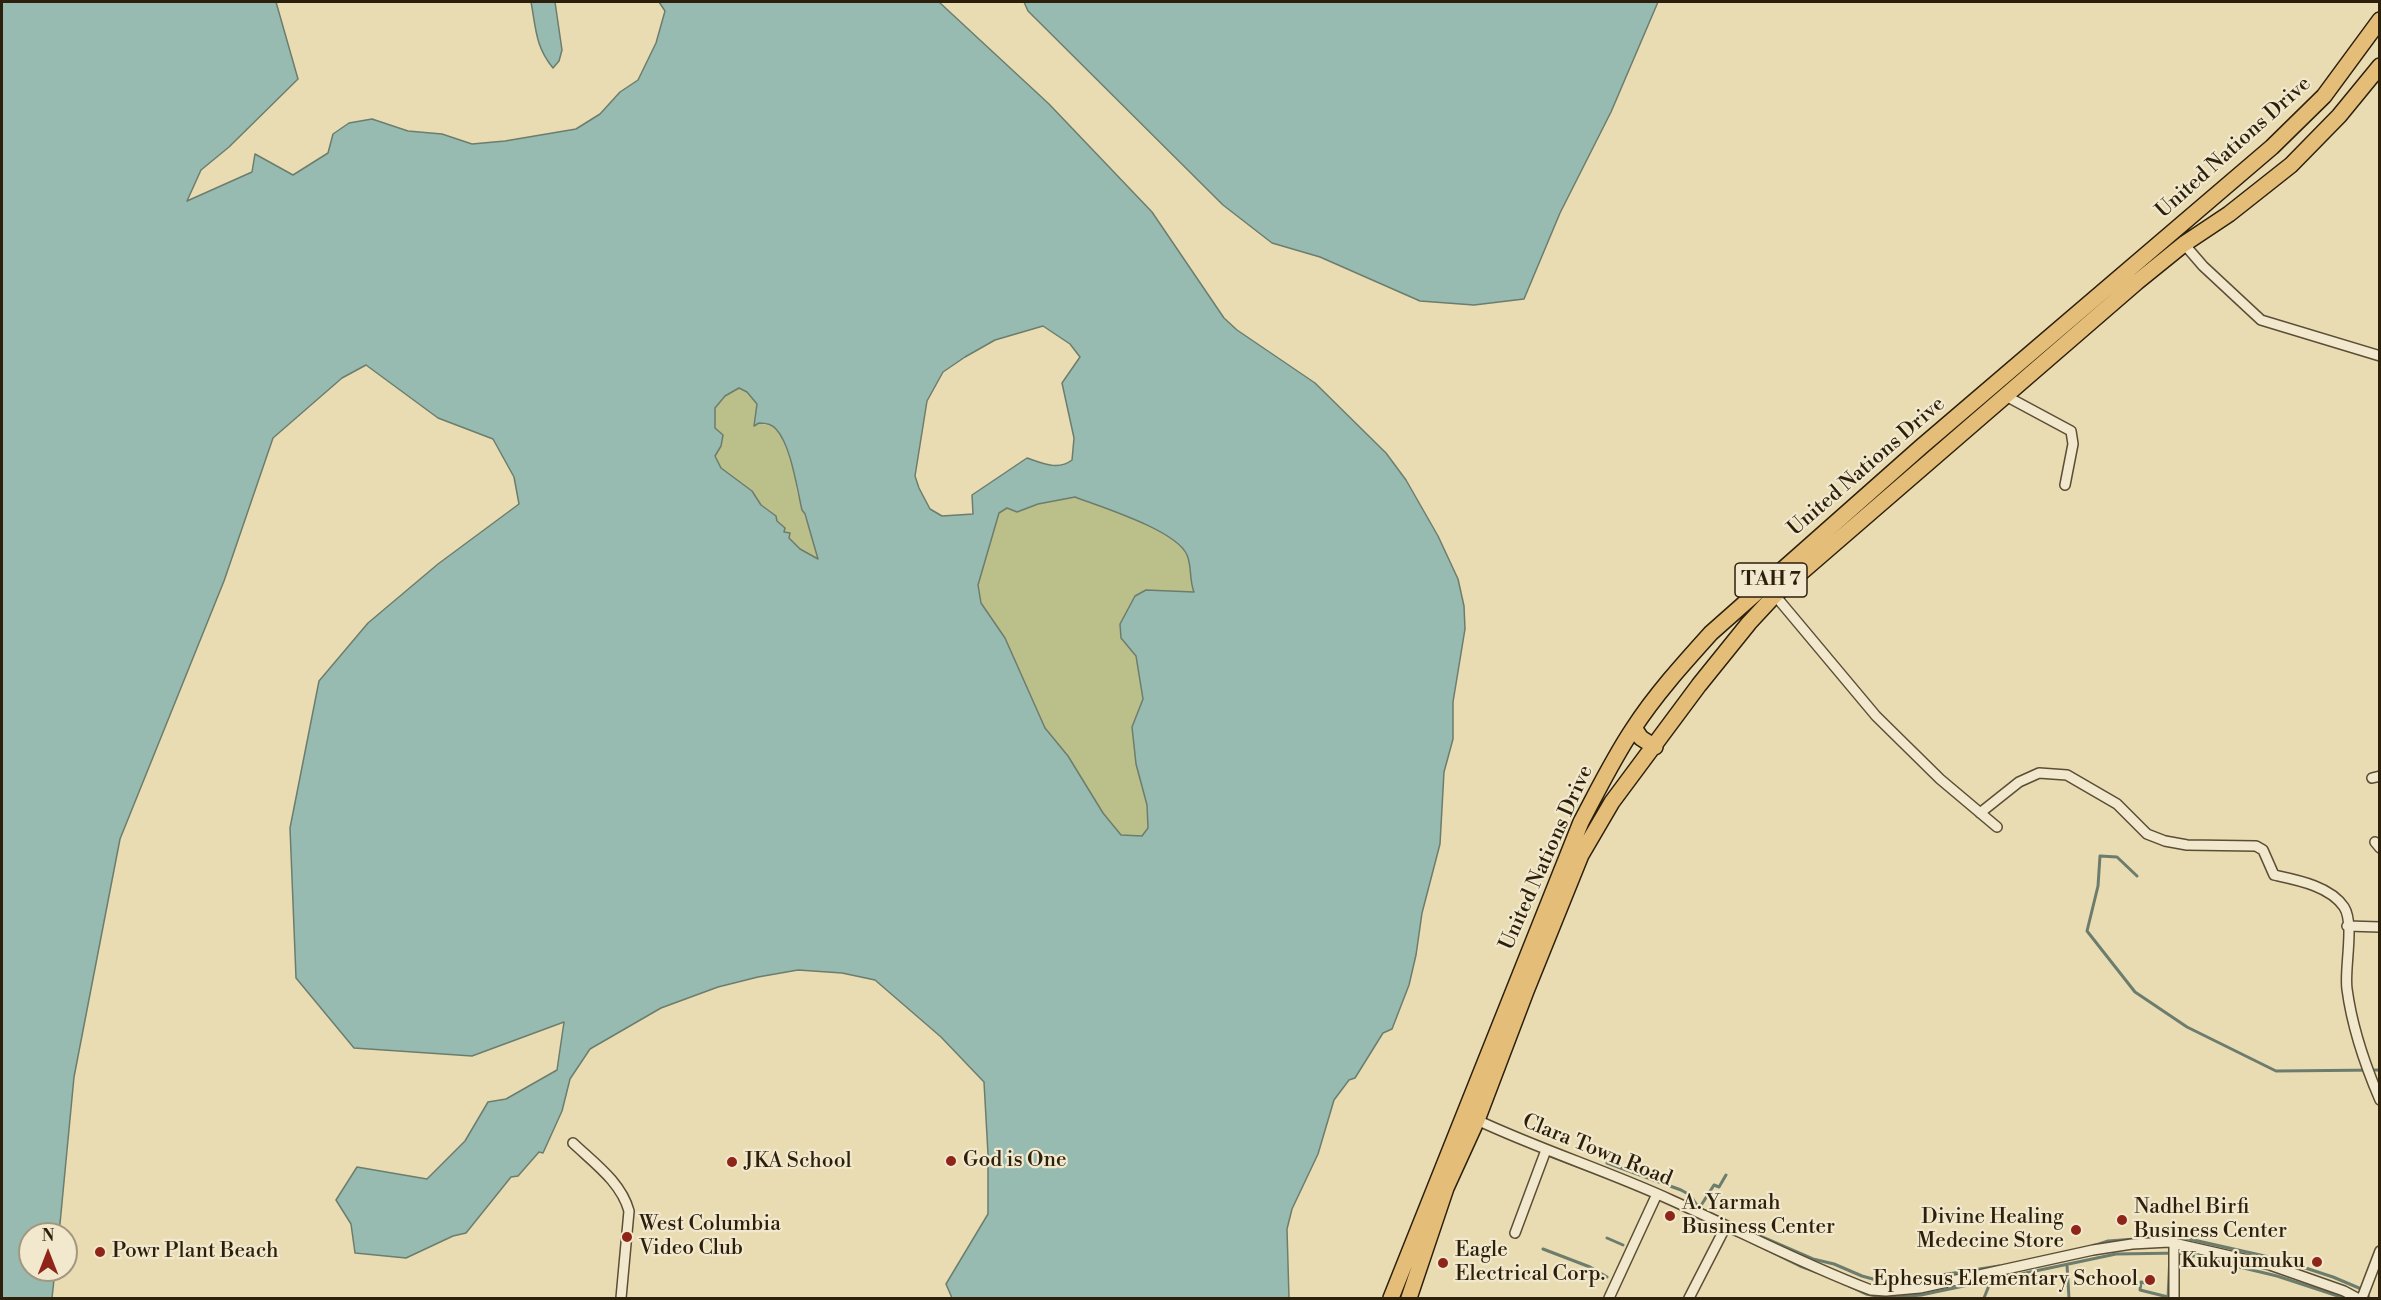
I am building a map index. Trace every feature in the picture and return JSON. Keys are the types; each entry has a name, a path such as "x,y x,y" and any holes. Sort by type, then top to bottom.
{"highway":[{"name":"United Nations Drive","path":"1409,1299 1446,1188 1478,1120 1581,855 1612,802 1699,685 1749,623 1770,590 1921,447 2272,147 2324,96 2379,20"},
{"name":"United Nations Drive","path":"1391,1299 1581,822 1634,728 1680,667 1711,633 1770,590 2184,244 2229,214 2291,165 2339,116 2379,66"},
{"path":"1680,667 1690,672 1699,685"},
{"path":"1634,728 1641,738 1655,747"}],"street":[{"path":"2184,244 2203,266 2261,320 2379,356"},
{"path":"2004,395 2071,431 2073,444 2065,485"},
{"path":"1770,590 1876,716 1940,779 1997,827"},
{"path":"1980,813 2019,782 2039,772 2067,775 2117,804 2147,834 2165,841 2187,845 2256,846 2263,850 2274,875 2299,880 2334,896 2345,909 2348,926 2347,986 2352,1017 2379,1100"},
{"path":"2348,926 2379,927"},
{"name":"Clara Town Road","path":"1478,1120 1871,1290 1920,1288 2093,1250 2132,1244 2174,1244 2270,1265 2344,1291 2357,1299"},
{"path":"573,1143 620,1190 627,1201 629,1211 621,1299"},
{"path":"1515,1233 1546,1150"},
{"path":"1609,1299 1655,1198"},
{"path":"1689,1299 1726,1226"},
{"path":"2174,1244 2174,1299"},
{"path":"2362,1299 2379,1251"},
{"path":"1865,1299 1871,1290"}],"green space":[{"path":"739,388 747,392 757,404 755,426 759,423 775,427 782,438 794,470 797,492 819,560 800,549 789,538 790,533 784,532 785,528 761,505 752,491 721,468 715,456 721,446 722,436 715,428 715,408 725,396"},
{"path":"1075,497 1154,529 1180,547 1189,560 1195,592 1146,590 1121,638 1136,656 1143,699 1132,727 1136,764 1147,805 1148,829 1142,836 1121,835 1103,813 1068,756 1045,728 1005,638 981,603 978,585 999,513 1007,508 1018,512 1038,504"}],"water":[{"path":"2,2 276,2 298,79 229,147 201,170 187,201 252,172 255,154 293,175 328,153 333,134 349,123 372,119 408,131 442,134 472,144 576,129 600,114 620,92 638,80 656,43 665,11 659,2 939,2 1049,104 1152,212 1224,318 1237,330 1315,383 1386,453 1406,480 1438,536 1458,579 1464,606 1465,629 1453,702 1453,739 1444,772 1440,844 1422,913 1409,985 1392,1029 1383,1033 1355,1078 1349,1080 1334,1100 1318,1154 1292,1209 1287,1229 1289,1298 952,1298 946,1284 988,1214 988,1154 984,1082 941,1037 875,980 842,973 798,970 718,987 661,1008 590,1049 570,1079 562,1111 543,1153 539,1152 518,1176 511,1177 466,1233 453,1236 406,1258 355,1253 351,1224 336,1200 357,1167 427,1179 465,1141 488,1102 506,1099 557,1070 564,1022 472,1056 354,1048 296,978 290,828 319,681 368,623 438,564 519,504 514,477 493,439 438,418 366,365 342,378 273,438 224,581 120,839 74,1077 60,1222 18,1222 18,1282 54,1282 52,1298 2,1298","holes":["1043,326 1070,344 1080,357 1062,383 1074,438 1072,460 1056,466 1027,458 972,495 973,514 942,516 930,509 915,476 927,401 943,372 995,340","739,388 747,392 757,404 754,426 759,423 770,425 776,429 786,445 802,510 818,559 800,549 789,538 790,533 784,532 785,528 777,521 776,516 761,505 752,491 721,468 715,456 721,446 723,435 715,428 715,408 725,396","1075,497 1154,528 1180,546 1189,559 1194,592 1146,590 1135,596 1120,624 1121,638 1136,656 1143,699 1132,727 1136,764 1147,805 1148,828 1142,836 1121,835 1103,813 1068,756 1045,728 1005,638 981,603 978,585 999,513 1007,508 1017,512 1038,504"]},
{"path":"531,2 555,2 562,50 559,61 553,68 539,44"},
{"path":"1024,2 1658,2 1611,112 1560,213 1524,299 1474,305 1420,301 1320,257 1272,243 1223,205 1028,11"}],"waterway":[{"path":"2137,876 2117,857 2100,856 2098,886 2087,931 2135,992 2187,1027 2276,1071 2380,1070"},
{"path":"1545,1154 1603,1176"},
{"path":"1607,1163 1681,1190 1690,1195 1699,1208 1747,1231"},
{"path":"1700,1207 1714,1185 1719,1187 1726,1175"},
{"path":"1711,1223 1743,1238"},
{"path":"2177,1232 2176,1236 2278,1259 2333,1277 2366,1291 2369,1298"},
{"path":"1753,1233 1813,1259 1834,1264 1880,1281 1909,1280 1999,1266"},
{"path":"2090,1247 2108,1241 2176,1236"},
{"path":"1607,1238 1623,1245"},
{"path":"1751,1242 1800,1266 1830,1277"},
{"path":"1543,1249 1590,1267 1607,1277"},
{"path":"1849,1286 1866,1294 1886,1298 1921,1295 2116,1254 2181,1253 2277,1276 2344,1298"},
{"path":"2168,1298 2170,1255"},
{"path":"2067,1265 2069,1298"},
{"path":"2145,1283 2141,1282 2140,1290 2168,1297"},
{"path":"1984,1298 1990,1283"}],"place":[{"name":"God is One","path":"951,1161"},
{"name":"JKA School","path":"732,1162"},
{"name":"A. Yarmah Business Center","path":"1670,1216"},
{"name":"Nadhel Birfi Business Center","path":"2122,1220"},
{"name":"Divine Healing Medecine Store","path":"2076,1230"},
{"name":"West Columbia Video Club","path":"627,1237"},
{"name":"Powr Plant Beach","path":"100,1252"},
{"name":"Kukujumuku","path":"2317,1262"},
{"name":"Eagle Electrical Corp.","path":"1443,1263"},
{"name":"Ephesus Elementary School","path":"2150,1280"}]}
